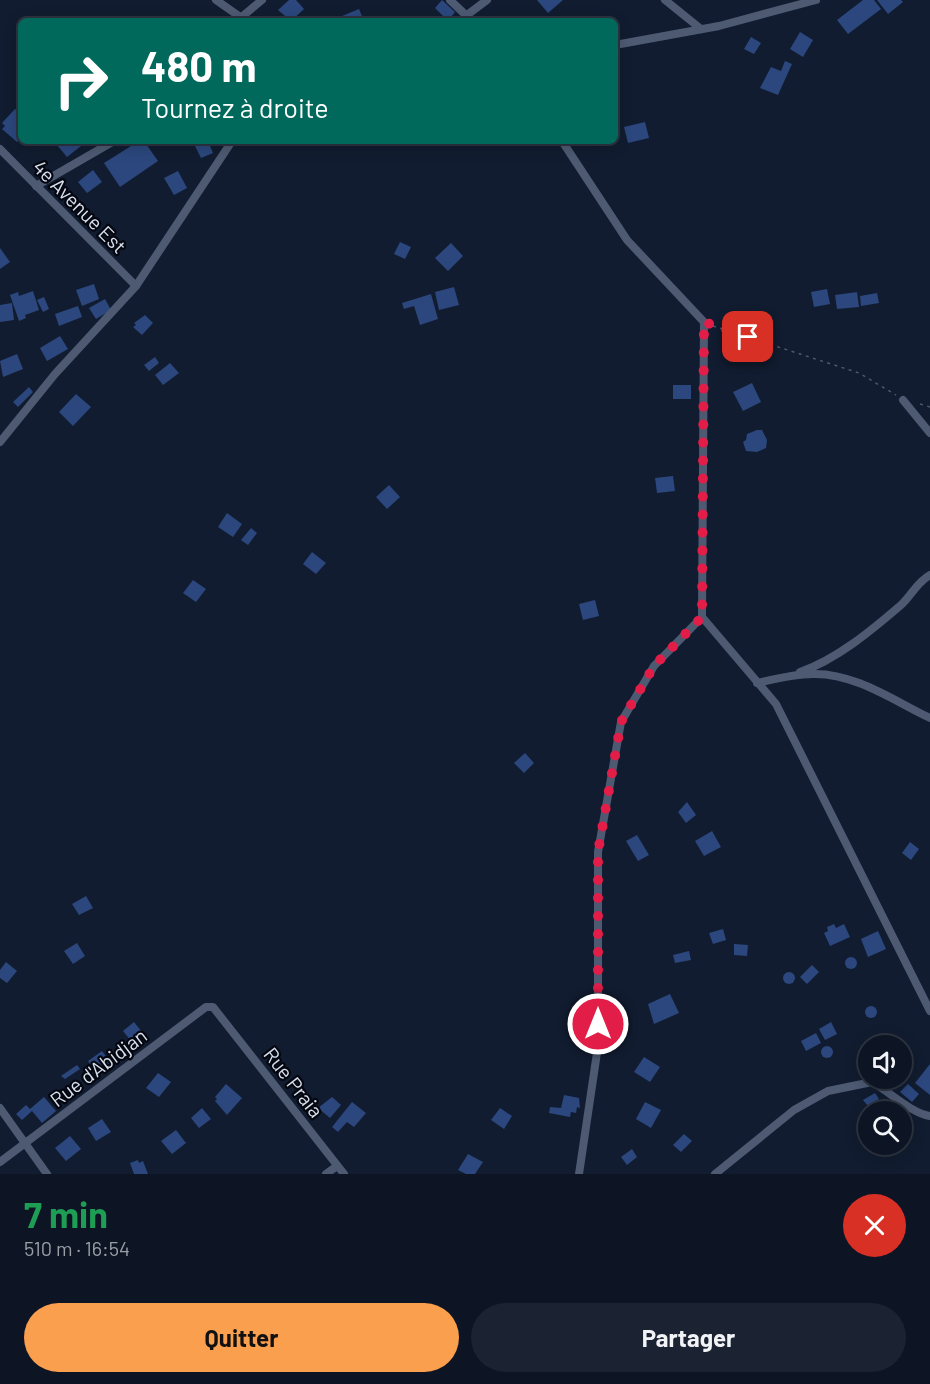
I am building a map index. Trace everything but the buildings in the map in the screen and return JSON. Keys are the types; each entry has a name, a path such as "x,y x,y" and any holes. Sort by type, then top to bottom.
{"street":[{"path":"216,0 238,18"},
{"path":"243,18 262,0"},
{"path":"450,0 470,18 487,0"},
{"path":"665,0 701,29"},
{"path":"618,44 701,29 816,0"},
{"path":"36,186 109,144"},
{"path":"0,442 55,374 136,286 230,144"},
{"path":"564,144 627,240 704,322 702,617 776,704 930,1011"},
{"name":"4e Avenue Est","path":"0,149 136,286"},
{"path":"903,400 930,432"},
{"path":"784,678 805,670 850,644 903,603 930,575"},
{"path":"579,1174 598,1046 598,852 621,722 654,666 702,617"},
{"path":"757,683 814,674 850,680 930,718"},
{"name":"Rue d'Abidjan","path":"0,1162 206,1007 213,1007 218,1011"},
{"name":"Rue Praia","path":"218,1011 344,1174"},
{"path":"715,1174 794,1110 828,1091 872,1082 896,1095 919,1114 930,1116"},
{"path":"0,1108 47,1174"},
{"path":"326,1174 338,1166"}],"path":[{"path":"704,322 859,374 903,400 930,407"}],"route":[{"path":"598,1024 598,852 621,722 654,666 702,617 704,322 748,337"}]}
